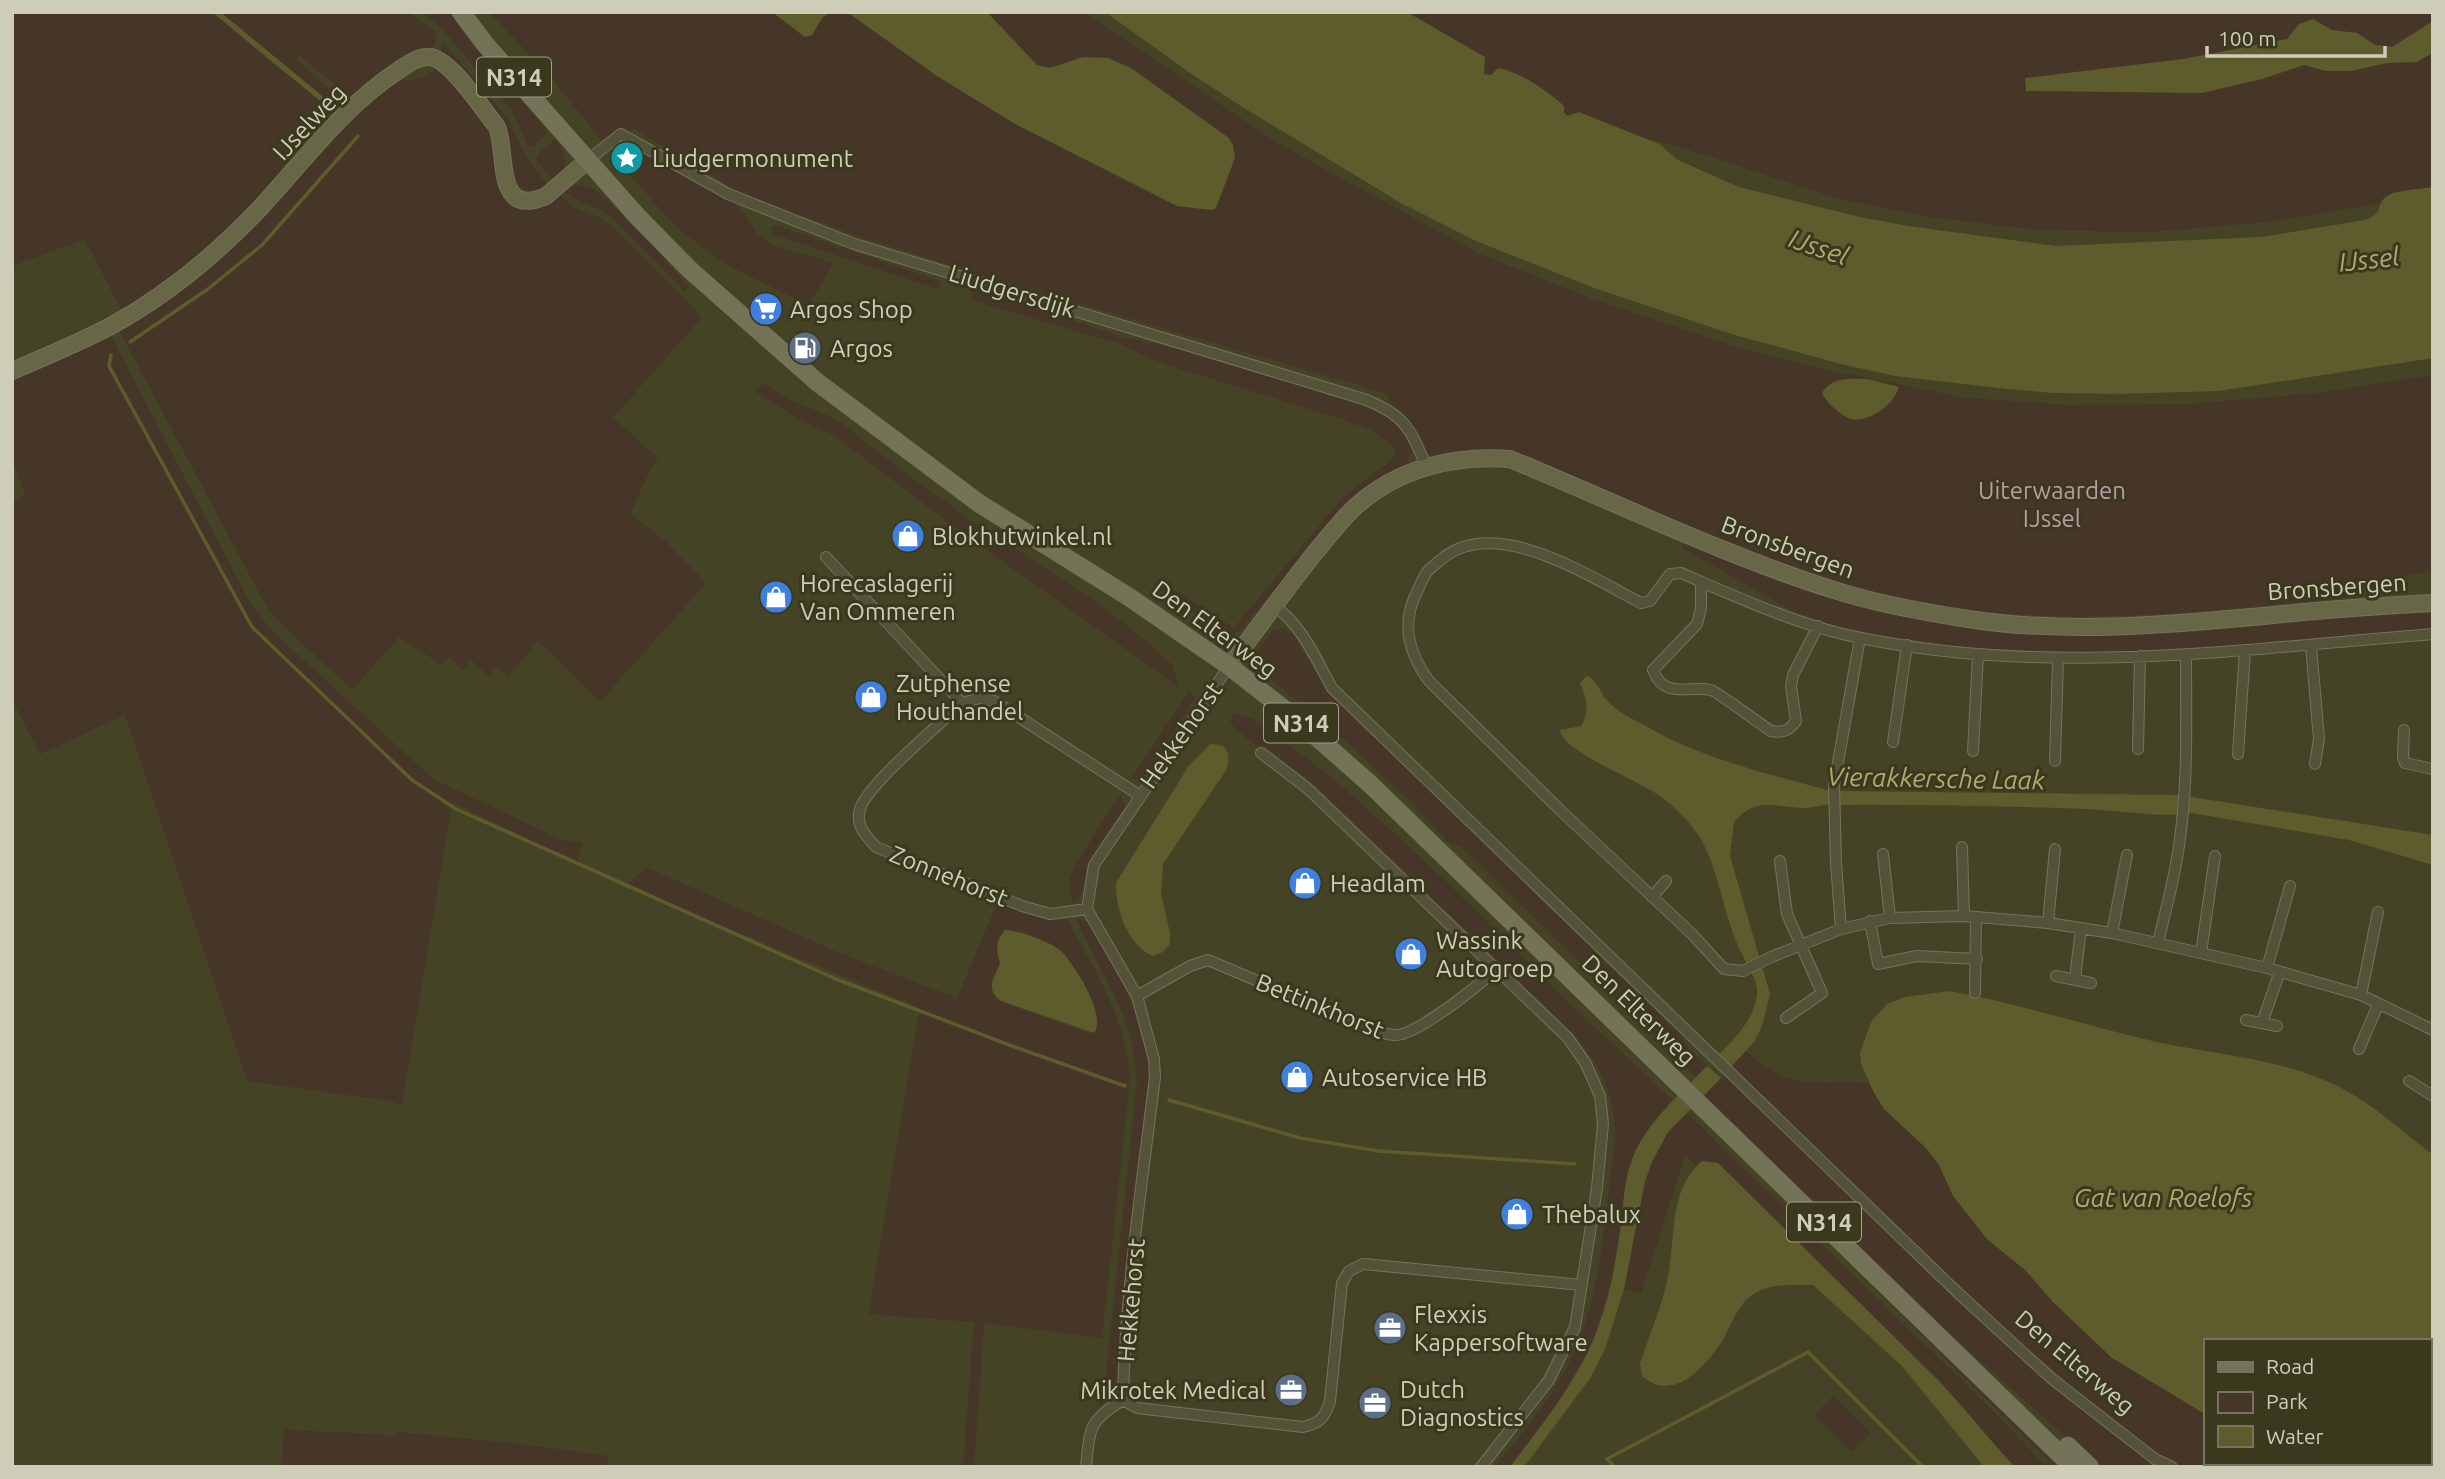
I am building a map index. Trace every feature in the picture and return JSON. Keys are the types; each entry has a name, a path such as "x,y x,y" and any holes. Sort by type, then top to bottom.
{"main road":[{"name":"Den Elterweg","path":"465,18 637,216 689,270 817,382 980,504 1129,597 1229,666 1294,717 1370,783 2074,1467"},
{"name":"Den Elterweg","path":"1941,1336 2032,1412 2090,1467"}],"street":[{"name":"IJselweg","path":"12,371 111,326 203,262 262,206 348,110 390,76 417,59 431,57 444,62 497,127 501,140 504,179 509,189 521,199 538,200 546,196 588,160"},
{"name":"Liudgersdijk","path":"588,160 621,134 728,194 854,244 1367,400 1388,410 1407,425 1426,466"},
{"name":"Bronsbergen","path":"1229,666 1273,605 1355,507 1392,480 1426,466 1464,460 1510,459 1729,551 1834,590 1882,603 1970,619 2063,627 2186,624 2334,609 2433,603"},
{"path":"2433,634 2311,646 2186,654 2058,658 1978,656 1860,638 1751,603 1675,572 1650,601 1642,603 1583,571 1516,546 1483,542 1451,551 1428,570 1410,607 1408,625 1410,648 1429,681 1724,969 1742,971 1841,929 1890,918 1964,916 2048,923 2112,933 2267,968 2279,974 2361,995 2433,1030"},
{"path":"826,557 962,703 980,698 993,701 1139,795"},
{"path":"1701,582 1701,608 1697,624 1653,670 1656,679 1667,687 1684,691 1713,690 1771,731 1782,733 1790,729 1796,721 1791,686 1793,675 1818,626"},
{"name":"Den Elterweg","path":"1273,605 1289,616 1302,634 1332,688 1947,1282 2052,1379 2155,1458 2172,1467"},
{"path":"1841,929 1833,811 1834,785 1860,638"},
{"path":"1893,742 1907,645"},
{"path":"2311,646 2319,739 2315,764"},
{"path":"2238,754 2245,651"},
{"path":"2158,943 2176,863 2181,821 2186,764 2186,654"},
{"path":"1973,751 1978,656"},
{"path":"2138,748 2140,656"},
{"path":"2055,761 2058,658"},
{"name":"Hekkehorst","path":"1123,1400 1134,1256 1155,1077 1154,1059 1137,996 1087,909 1094,864 1229,666"},
{"name":"Zonnehorst","path":"962,703 874,786 860,810 861,831 876,847 1023,906 1050,914 1087,909"},
{"path":"2404,730 2405,763 2433,769"},
{"path":"1261,753 1307,788 1568,1038 1586,1064 1600,1096 1603,1124 1597,1188 1575,1327 1549,1380 1481,1467"},
{"path":"1962,847 1964,916"},
{"path":"2048,923 2055,849"},
{"path":"1883,854 1890,918"},
{"path":"2112,933 2127,855"},
{"path":"2201,953 2215,856"},
{"path":"1780,862 1784,902 1799,945 1822,993 1786,1018"},
{"path":"1652,897 1666,881"},
{"path":"2267,968 2290,886"},
{"path":"2361,995 2378,912"},
{"path":"1975,993 1976,917"},
{"path":"1870,921 1878,964 1917,956 1977,959"},
{"path":"2075,979 2081,928"},
{"name":"Bettinkhorst","path":"1137,996 1190,966 1208,960 1373,1030 1396,1036 1418,1027 1480,984 1495,970"},
{"path":"2262,1023 2279,974"},
{"path":"2056,976 2091,983"},
{"path":"2359,1049 2378,1005"},
{"path":"2246,1020 2277,1026"},
{"path":"2409,1081 2433,1096"},
{"path":"1086,1467 1090,1432 1095,1421 1123,1400 1137,1408 1303,1427 1317,1423 1326,1415 1330,1401 1342,1283 1349,1271 1363,1264 1582,1285"}],"green space":[{"path":"12,12 212,12 280,70 328,100 220,12 408,12 435,32 437,38 431,51 354,96 348,95 299,55 296,59 337,96 339,106 222,235 181,269 121,310 85,239 12,266"},
{"path":"423,12 449,12 548,133 532,146 528,145 511,110 445,32"},
{"name":"Uiterwaarden IJssel","path":"489,12 1084,12 1279,144 1480,254 1595,300 1733,346 1827,370 1966,398 2070,405 2188,404 2317,393 2433,375 2433,571 2346,584 2346,598 2169,614 2076,617 1966,612 1903,602 1836,585 1731,546 1543,465 1432,456 1423,448 1411,423 1385,393 860,237 731,187 633,128 626,141 733,201 758,235 772,245 834,263 806,309 796,299 729,266 686,235 622,165 548,74"},
{"path":"1367,12 2433,12 2433,199 2406,199 2268,222 2150,232 2039,230 1931,217 1836,198 1686,149 1566,116 1487,79"},
{"path":"444,43 508,119 526,157 549,187 534,193 520,187 511,174 496,115 446,55 441,53 441,45"},
{"path":"435,64 445,71 490,127 494,137 498,181 533,208 560,195 575,208 605,220 702,317 613,418 658,458 643,484 631,514 664,540 706,583 600,702 538,641 508,676 497,666 489,676 471,660 463,670 449,657 442,665 399,637 352,690 273,616 265,604 120,332 120,327 177,289 350,115 394,81 412,80 428,75"},
{"path":"555,139 565,161 563,172 556,183 536,160 538,154"},
{"path":"576,184 601,194 659,252 688,287 684,291 611,217 564,190"},
{"path":"775,225 940,281 941,287 938,289 773,234 771,227"},
{"path":"978,289 1123,337 1172,348 1177,345 1376,411 1398,428 1412,453 1405,466 1387,476 1319,536 1243,627 1234,635 1227,636 1157,587 1161,581 1234,628 1342,498 1393,459 1396,449 1373,431 1345,420 1164,364 1120,344 971,300 972,291 967,290"},
{"path":"107,334 111,336 248,599 271,630 433,779 560,839 583,843 576,862 452,802 402,1105 390,1101 247,1081 125,715 40,754 12,699 12,504 25,495 12,459 12,376"},
{"path":"764,383 790,400 841,423 968,518 1095,601 1149,643 1172,665 1179,687 961,532 835,436 792,415 756,392"},
{"path":"1684,543 1765,573 1852,600 1910,615 2000,630 2433,607 2433,630 2204,650 2091,652 1971,649 1864,632 1826,623 1789,609 1684,549"},
{"path":"1282,628 1293,634 1316,673 1350,713 1679,1034 1690,1050 1707,1066 1696,1077 1462,847 1449,843 1360,755 1265,675 1271,667 1257,653 1273,630"},
{"path":"1188,692 1195,696 1194,700 1146,774 1131,779"},
{"path":"1232,715 1255,720 1330,776 1421,857 1673,1101 1639,1145 1628,1170 1614,1272 1593,1342 1554,1410 1509,1467 1495,1467 1551,1393 1567,1367 1585,1325 1600,1256 1615,1144 1609,1093 1595,1062 1573,1033 1314,784 1264,745 1260,749 1238,731 1230,722"},
{"path":"1120,795 1125,807 1092,857 1086,871 1083,890 1072,905 1070,879 1076,863"},
{"path":"646,867 842,954 957,998 997,903 1042,919 1069,920 1112,1006 1126,1049 1130,1080 1102,1338 984,1323 974,1467 963,1467 974,1322 869,1314 920,1008 626,886","holes":["1059,950 1084,984 1088,1033 1001,1001 991,981 1000,963"]},
{"path":"1076,918 1090,923 1128,995 1142,1033 1149,1073 1115,1393 1099,1406 1105,1383 1137,1082 1130,1035 1123,1015"},
{"path":"1746,1051 1769,1069 1799,1081 1868,1082 1884,1109 1912,1133 1939,1165 1953,1196 1987,1239 2025,1270 2053,1302 2112,1358 2204,1413 2204,1465 2262,1465 2186,1467 2170,1463 2143,1444 2014,1338 1731,1067"},
{"path":"1725,1074 1934,1278 2011,1349 2161,1467 2096,1467 1955,1339 1704,1096"},
{"path":"1688,1114 2047,1467 2015,1467 1938,1380 1718,1163 1702,1161 1696,1166 1685,1155 1641,1294 1624,1289 1644,1186 1658,1148 1675,1125"},
{"path":"1872,1286 1896,1302 2065,1467 2055,1467"},
{"path":"1833,1396 1871,1433 1852,1452 1814,1415"},
{"path":"284,1430 380,1434 391,1438 397,1432 513,1443 608,1456 607,1467 281,1467"}],"water":[{"path":"212,12 220,12 235,24 328,101 325,105"},
{"path":"772,12 832,12 822,18 812,35 805,37"},
{"path":"847,12 987,12 1037,65 1050,68 1083,57 1108,58 1131,68 1229,138 1235,158 1216,208 1211,210 1177,206 1015,124 937,76"},
{"name":"IJssel","path":"1105,12 1407,12 1485,57 1484,74 1491,75 1498,68 1507,70 1533,83 1557,100 1564,106 1567,116 1579,112 1659,144 1678,160 1739,187 1864,218 2056,246 2262,237 2365,220 2378,211 2383,199 2391,194 2433,187 2433,358 2219,391 2118,394 2007,389 1895,376 1841,364 1731,334 1594,288 1476,241 1401,203 1244,108"},
{"path":"2313,19 2332,30 2357,33 2375,45 2392,47 2433,21 2433,53 2417,62 2387,63 2351,71 2326,71 2304,65 2262,79 2202,93 2026,91 2025,78 2183,59 2287,39 2299,24"},
{"path":"1868,379 1899,387 1887,406 1866,418 1847,417 1834,408 1822,393 1836,381"},
{"path":"1586,676 1595,682 1606,699 1616,708 1672,740 1739,765 1830,791 1830,804 1807,808 1759,806 1751,808 1734,822 1730,856 1770,994 1762,1026 1754,1042 1731,1067 1718,1055 1738,1035 1749,1019 1756,1001 1757,987 1732,931 1711,861 1694,829 1668,802 1590,758 1564,739 1560,730 1581,726 1586,715 1587,704 1580,683"},
{"path":"1210,744 1227,750 1227,769 1163,864 1161,893 1170,944 1163,952 1153,956 1144,951 1130,935 1118,904 1116,883 1188,767"},
{"path":"1837,791 2179,795 2433,835 2433,865 2349,840 2192,813 2152,814 1991,806 1836,805"},
{"path":"1005,930 1043,940 1061,951 1081,979 1093,1003 1097,1025 1094,1033 1001,1001 996,996 992,987 1000,963 997,945"},
{"name":"Gat van Roelofs","path":"1950,991 2157,1042 2276,1064 2343,1089 2378,1111 2433,1155 2433,1381 2431,1339 2204,1339 2204,1413 2112,1358 2053,1302 2025,1270 1987,1239 1953,1196 1939,1165 1927,1149 1884,1109 1874,1093 1861,1064 1860,1053 1871,1022 1887,1004 1905,997"},
{"path":"1707,1066 1721,1078 1668,1132 1645,1181 1624,1289 1605,1349 1591,1377 1524,1467 1510,1467 1571,1383 1598,1328 1612,1276 1628,1174 1638,1146 1661,1114"},
{"path":"1702,1161 1718,1163 1938,1380 2015,1467 1984,1467 1902,1366 1813,1285 1772,1287 1752,1295 1742,1305 1712,1355 1687,1379 1667,1386 1657,1385 1642,1376 1640,1364 1668,1277 1678,1200 1691,1173"}],"waterway":[{"path":"130,342 208,289 262,245 358,136"},
{"path":"111,355 109,366 252,627 412,780 456,809 836,979 1125,1086"},
{"path":"1169,1100 1300,1138 1379,1151 1575,1164"},
{"path":"1615,1467 1607,1459 1808,1352 1923,1467"}],"place":[{"name":"Liudgermonument","path":"627,158"},
{"name":"Argos Shop","path":"766,309"},
{"name":"Argos","path":"805,348"},
{"name":"Blokhutwinkel.nl","path":"908,536"},
{"name":"Horecaslagerij Van Ommeren","path":"776,597"},
{"name":"Zutphense Houthandel","path":"871,697"},
{"name":"Headlam","path":"1305,883"},
{"name":"Wassink Autogroep","path":"1411,954"},
{"name":"Autoservice HB","path":"1297,1077"},
{"name":"Thebalux","path":"1517,1214"},
{"name":"Flexxis Kappersoftware","path":"1390,1328"},
{"name":"Mikrotek Medical","path":"1291,1390"},
{"name":"Dutch Diagnostics","path":"1375,1403"}],"water label":[{"name":"Vierakkersche Laak","path":"1936,778"}]}
